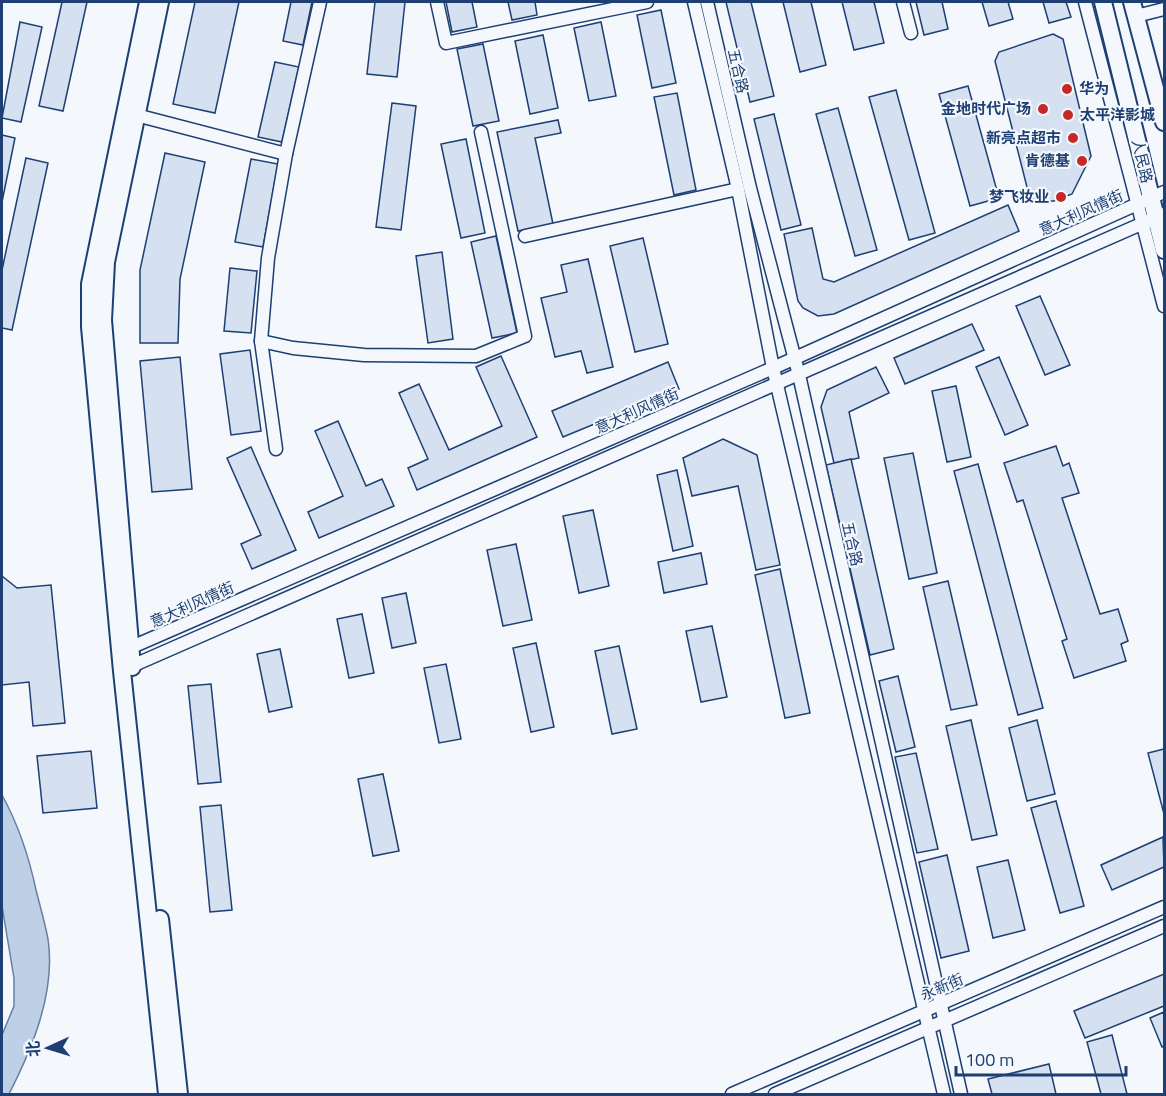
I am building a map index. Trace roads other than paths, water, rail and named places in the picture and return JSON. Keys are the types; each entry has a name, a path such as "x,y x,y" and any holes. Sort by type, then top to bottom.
{"main road":[{"path":"148,2 90,284 90,327 127,668 179,1095"},
{"path":"125,650 103,320 106,262 160,2"},
{"name":"人民路","path":"1103,2 1154,218 1164,250"},
{"path":"1134,9 1164,122"},
{"path":"127,668 167,1095"}],"street":[{"path":"276,449 261,341 268,258 286,154 320,2"},
{"path":"437,2 446,43 647,2"},
{"name":"五合路","path":"694,2 738,189 773,368 944,1095"},
{"name":"五合路","path":"707,2 750,188 798,375 961,1095"},
{"path":"903,2 911,33"},
{"path":"1085,2 1151,198"},
{"path":"1134,9 1164,9"},
{"path":"136,115 286,154"},
{"path":"261,341 293,348 364,356 476,356 525,336 481,132"},
{"path":"525,236 738,189"},
{"name":"意大利风情街","path":"125,650 773,368 1151,198"},
{"name":"意大利风情街","path":"127,668 1154,218"},
{"path":"1154,218 1164,306"},
{"name":"永新街","path":"732,1095 1164,907"},
{"path":"775,1095 1164,926"}],"water":[{"path":"2,795 18,829 30,865 47,933 50,959 49,979 40,1020 34,1039 9,1094 2,1094 2,1035 14,1006 14,978 2,906"}],"place":[{"name":"华为","path":"1067,89"},
{"name":"金地时代广场","path":"1043,109"},
{"name":"太平洋影城","path":"1068,115"},
{"name":"新亮点超市","path":"1073,138"},
{"name":"肯德基","path":"1082,161"},
{"name":"梦飞妆业","path":"1061,197"}]}
